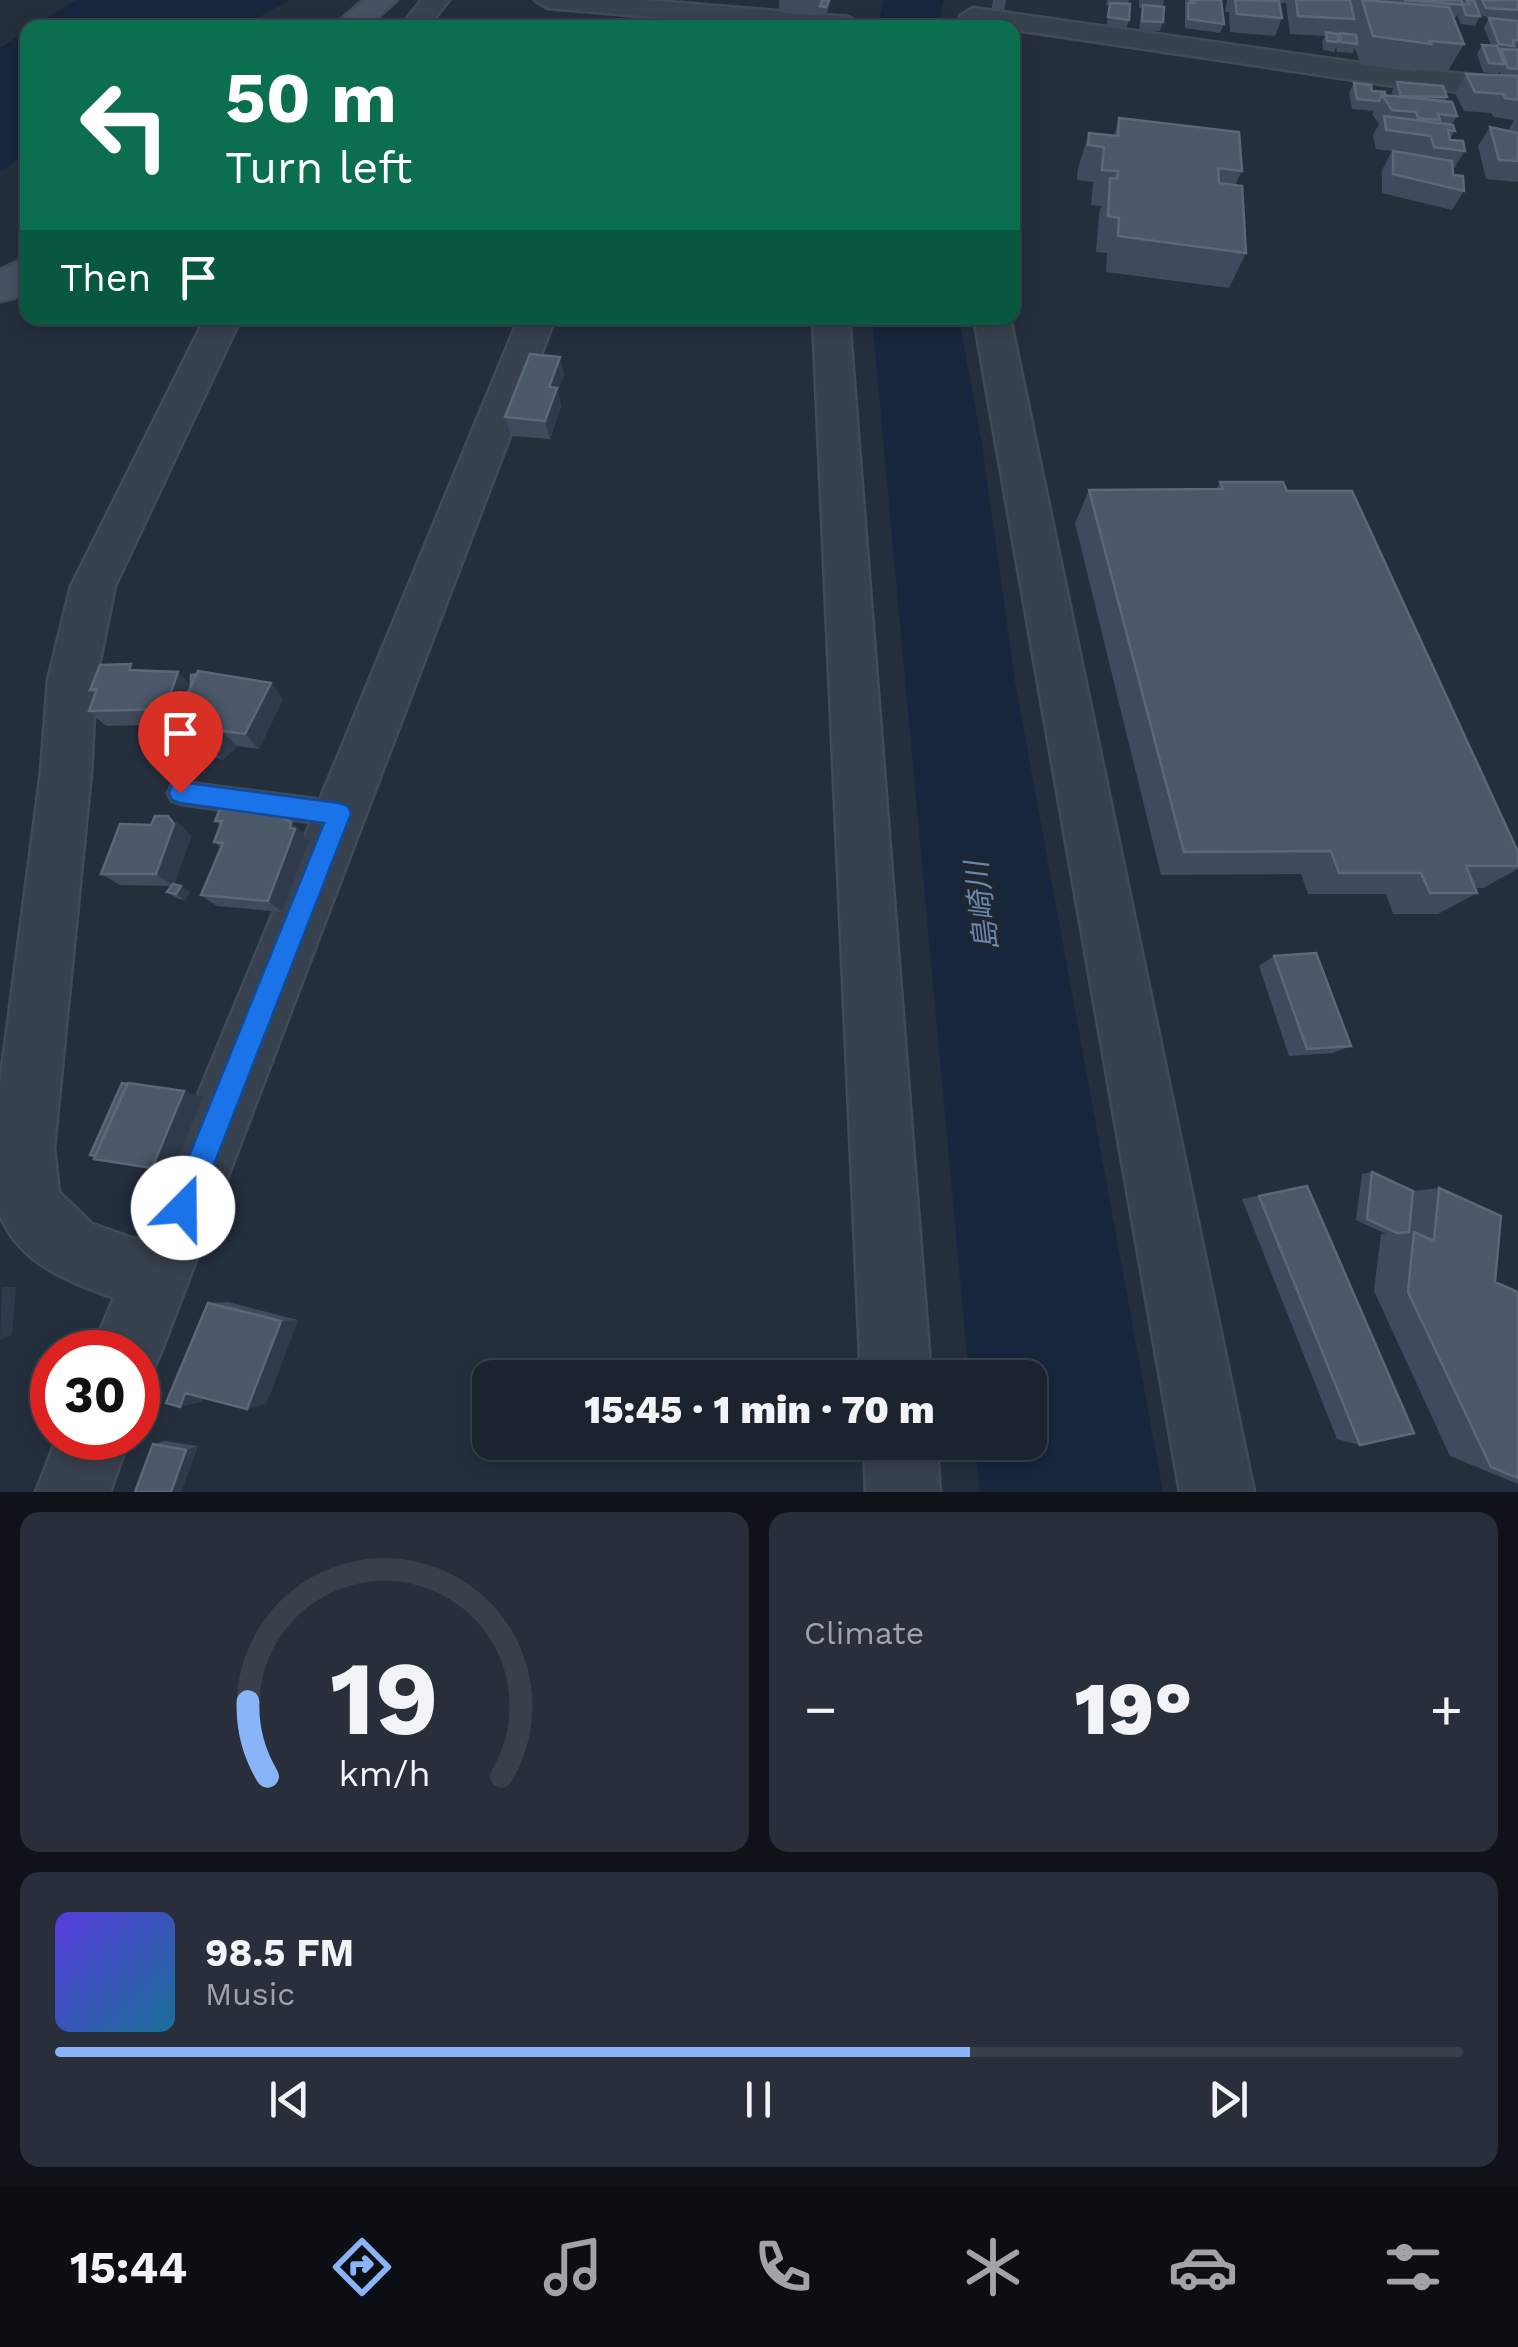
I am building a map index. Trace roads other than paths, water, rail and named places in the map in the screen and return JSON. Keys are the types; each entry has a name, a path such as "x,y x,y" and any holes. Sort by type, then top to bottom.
{"street":[{"path":"356,20 382,0"},
{"path":"419,20 436,0"},
{"path":"548,0 656,18 850,18"},
{"path":"973,15 1007,20"},
{"path":"1020,22 1388,76 1518,88"},
{"path":"154,1279 71,1249 29,1207 23,1148 66,772 72,680 93,586 220,325"},
{"path":"134,1330 534,325"},
{"path":"832,325 895,1360"},
{"path":"993,325 1217,1492"},
{"path":"72,1492 85,1460"},
{"path":"901,1460 903,1492"}],"lane":[{"path":"180,793 339,814"}],"water":[{"path":"76,0 290,0 254,20 43,20"},
{"path":"883,0 944,0 940,20 879,20"},
{"path":"20,35 20,158 0,172 0,48"},
{"name":"島崎川","path":"873,325 960,325 982,445 1015,681 1163,1492 980,1492 977,1460 1047,1460 1047,1360 967,1360"}]}
